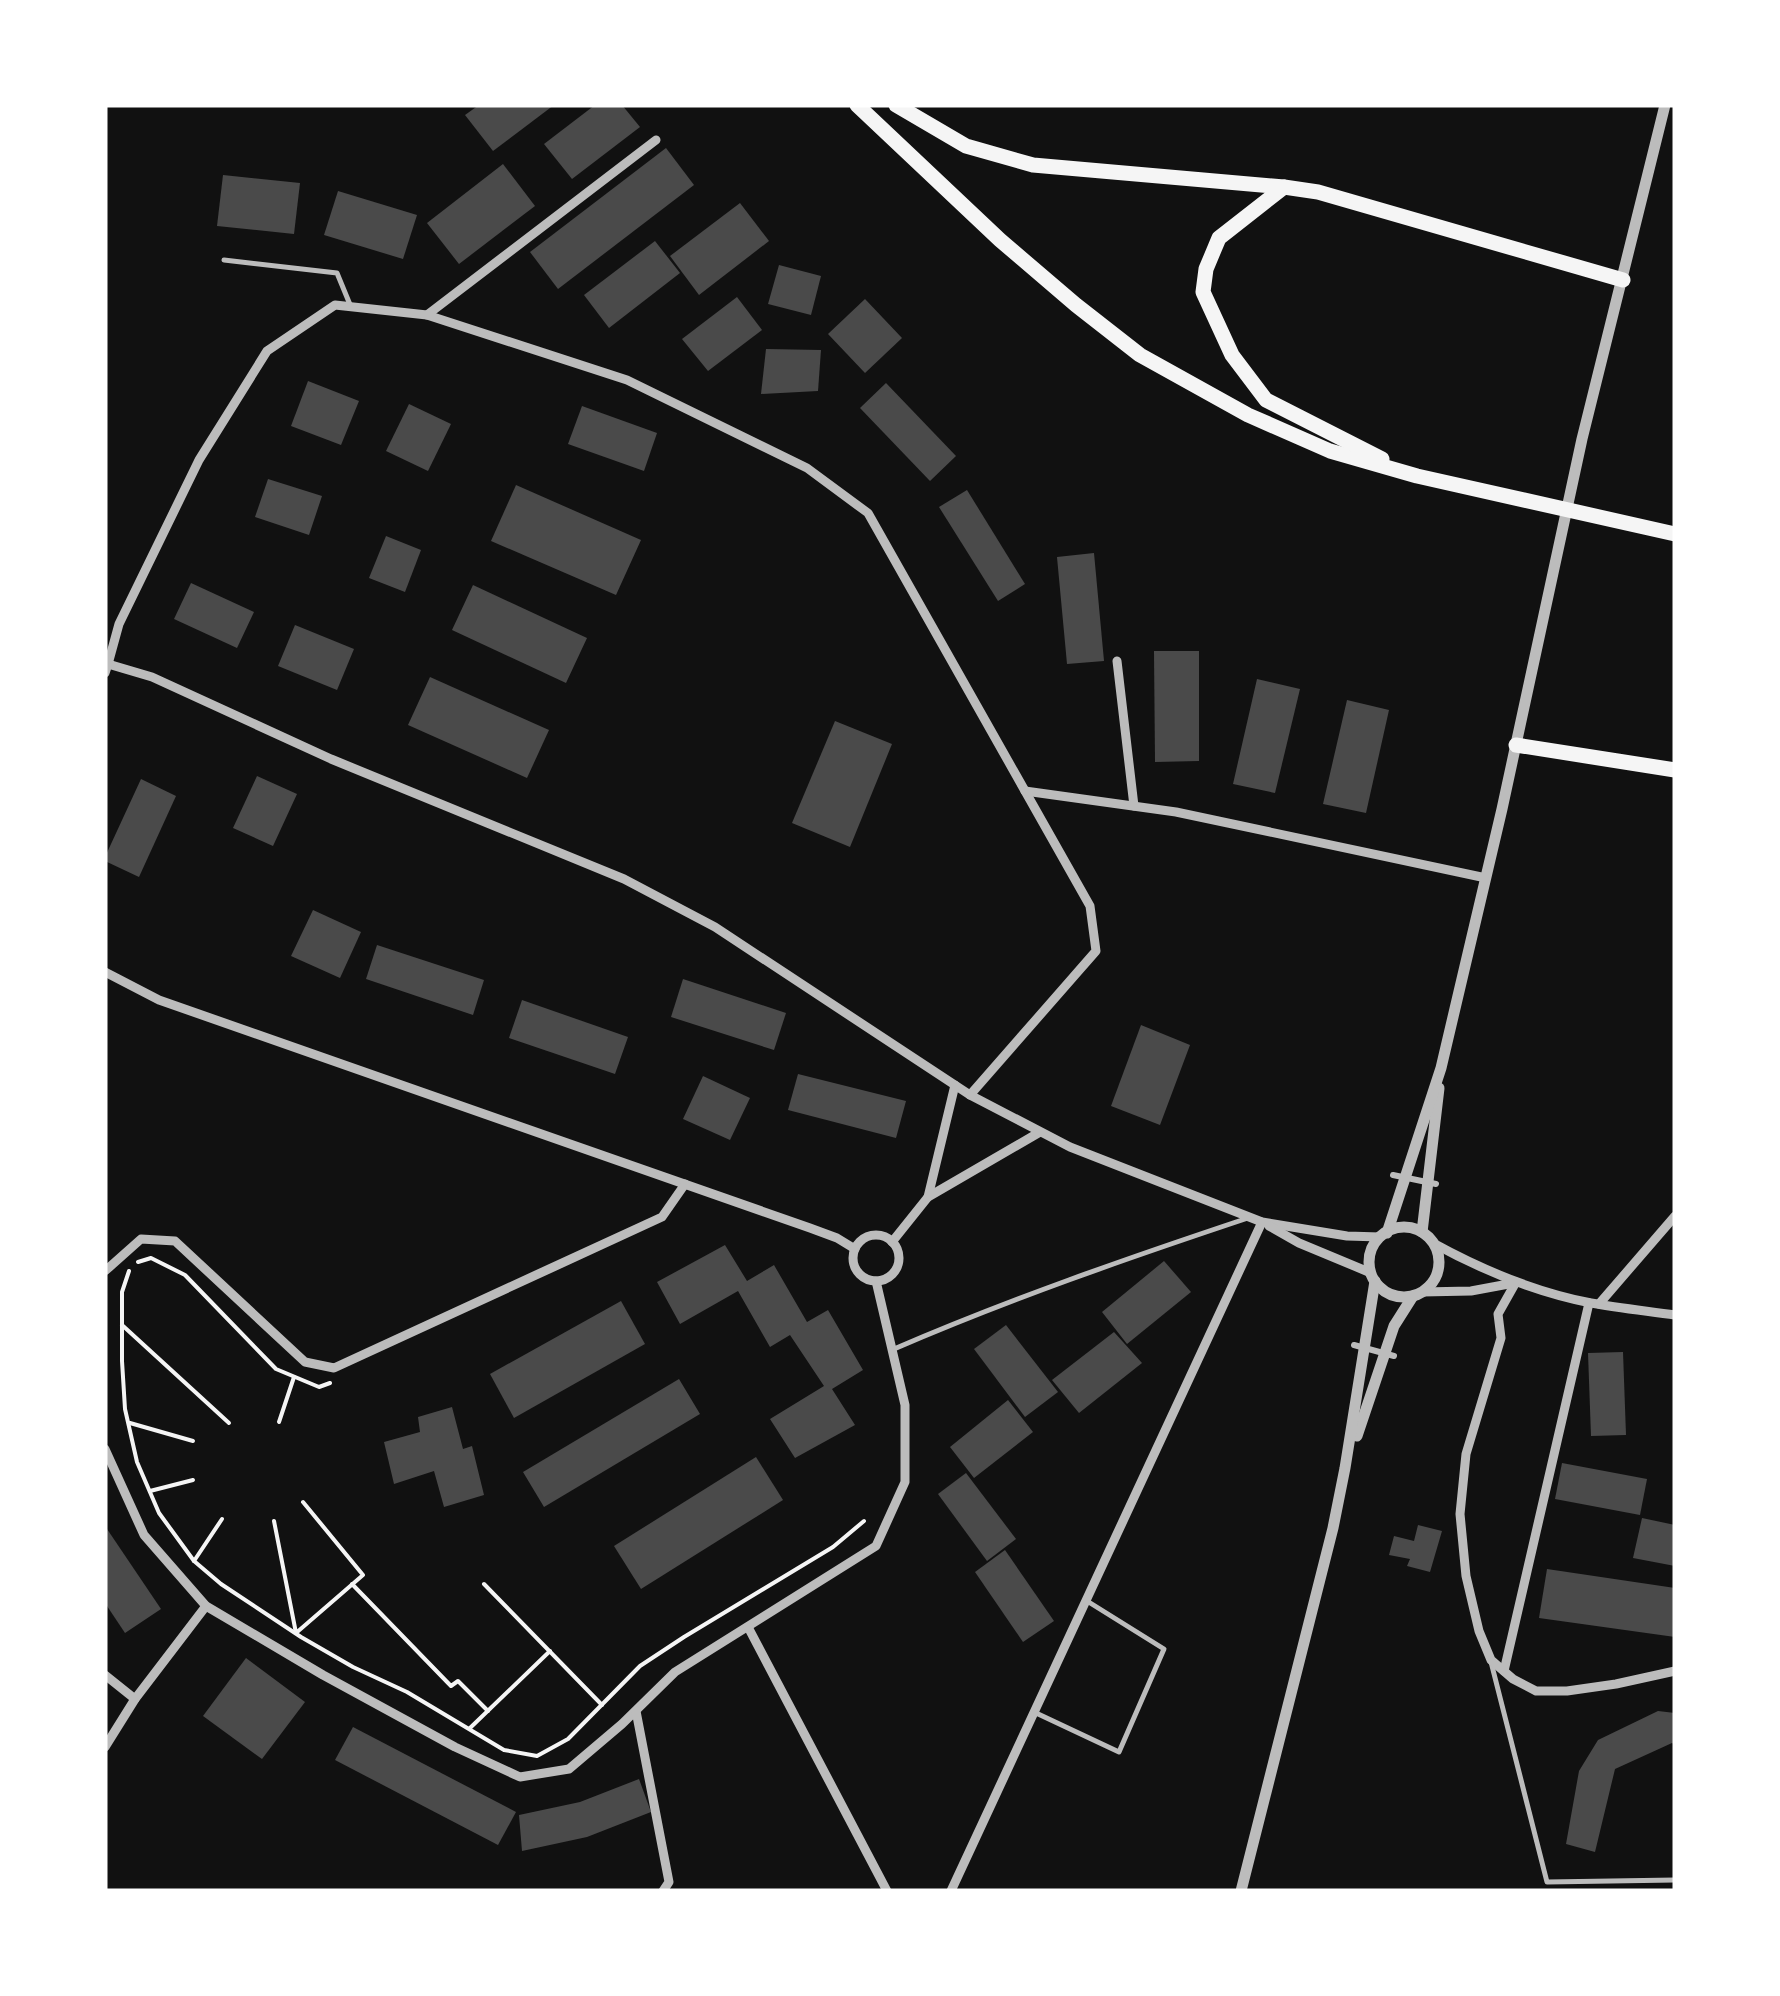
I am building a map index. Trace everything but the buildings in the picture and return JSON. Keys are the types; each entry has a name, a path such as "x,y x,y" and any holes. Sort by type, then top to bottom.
{"highway":[{"path":"857,105 1000,240 1140,355 1248,415 1313,444 1417,476 1675,534"},
{"path":"896,105 966,146 1033,165 1318,192 1623,280"},
{"path":"1284,187 1219,238 1206,269 1203,292 1224,340 1266,400 1417,476"},
{"path":"1620,521 1675,524"},
{"path":"1516,746 1675,770"}],"street":[{"path":"1241,1891 1346,1468 1359,1346 1373,1277 1371,1254 1383,1235 1398,1176 1441,1068 1582,439 1665,105"},
{"path":"428,315 656,140"},
{"path":"970,1095 1096,951 1090,906 868,513 808,468 626,380 428,315 335,305 267,351 199,460 119,624 106,668 152,677 331,759 624,879 715,926 970,1095 1070,1146 1262,1222 1347,1236 1383,1235 1403,1228 1422,1232 1463,1260 1516,1282 1594,1304 1675,1315"},
{"path":"1117,661 1134,806"},
{"path":"1025,791 1176,812 1486,878"},
{"path":"105,972 159,1000 824,1233 854,1249"},
{"path":"1422,1232 1433,1183 1441,1068"},
{"path":"928,1197 956,1086"},
{"path":"892,1242 928,1197 1040,1132"},
{"path":"1398,1176 1433,1183"},
{"path":"105,1271 141,1239 175,1241 305,1362 334,1368 662,1216 685,1184"},
{"path":"1504,1671 1594,1304 1675,1216"},
{"path":"1262,1222 1373,1277 1382,1290 1392,1295 1471,1291 1516,1282"},
{"path":"950,1891 1262,1222"},
{"path":"872,1235 892,1242 899,1256 896,1270 890,1276 876,1281 856,1271 854,1249 858,1243 872,1235"},
{"path":"1346,1468 1389,1354 1394,1326 1437,1273 1439,1262 1433,1242"},
{"path":"105,1449 144,1534 206,1606 372,1702 520,1777 569,1769 675,1672 876,1546 905,1482 906,1406 876,1281"},
{"path":"1516,1282 1498,1314 1501,1338 1466,1454 1460,1514 1466,1576 1478,1631 1491,1660 1513,1679 1536,1691 1616,1684 1675,1671"},
{"path":"1359,1346 1389,1354"},
{"path":"105,1746 135,1699 206,1606"},
{"path":"748,1627 886,1891"},
{"path":"105,1676 135,1699"},
{"path":"636,1711 669,1882 663,1891"}],"lane":[{"path":"224,260 337,273 351,307"},
{"path":"891,1350 988,1309 1248,1218"},
{"path":"1034,1712 1119,1752 1164,1649 1085,1600"},
{"path":"1491,1660 1547,1882 1675,1880"}],"path":[{"path":"336,1380 318,1386 276,1369 184,1275 151,1258 131,1265 122,1292 122,1361 125,1409 136,1462 160,1512 194,1561 296,1634 407,1692 504,1750 538,1756 568,1739 640,1666 833,1547 864,1522"},
{"path":"122,1325 229,1423"},
{"path":"280,1422 294,1376"},
{"path":"128,1423 193,1441"},
{"path":"150,1490 193,1480"},
{"path":"296,1634 363,1575 303,1502"},
{"path":"194,1561 222,1519"},
{"path":"274,1521 296,1634"},
{"path":"352,1584 451,1686 458,1681 488,1711"},
{"path":"484,1584 602,1705"},
{"path":"469,1729 550,1652"}]}
